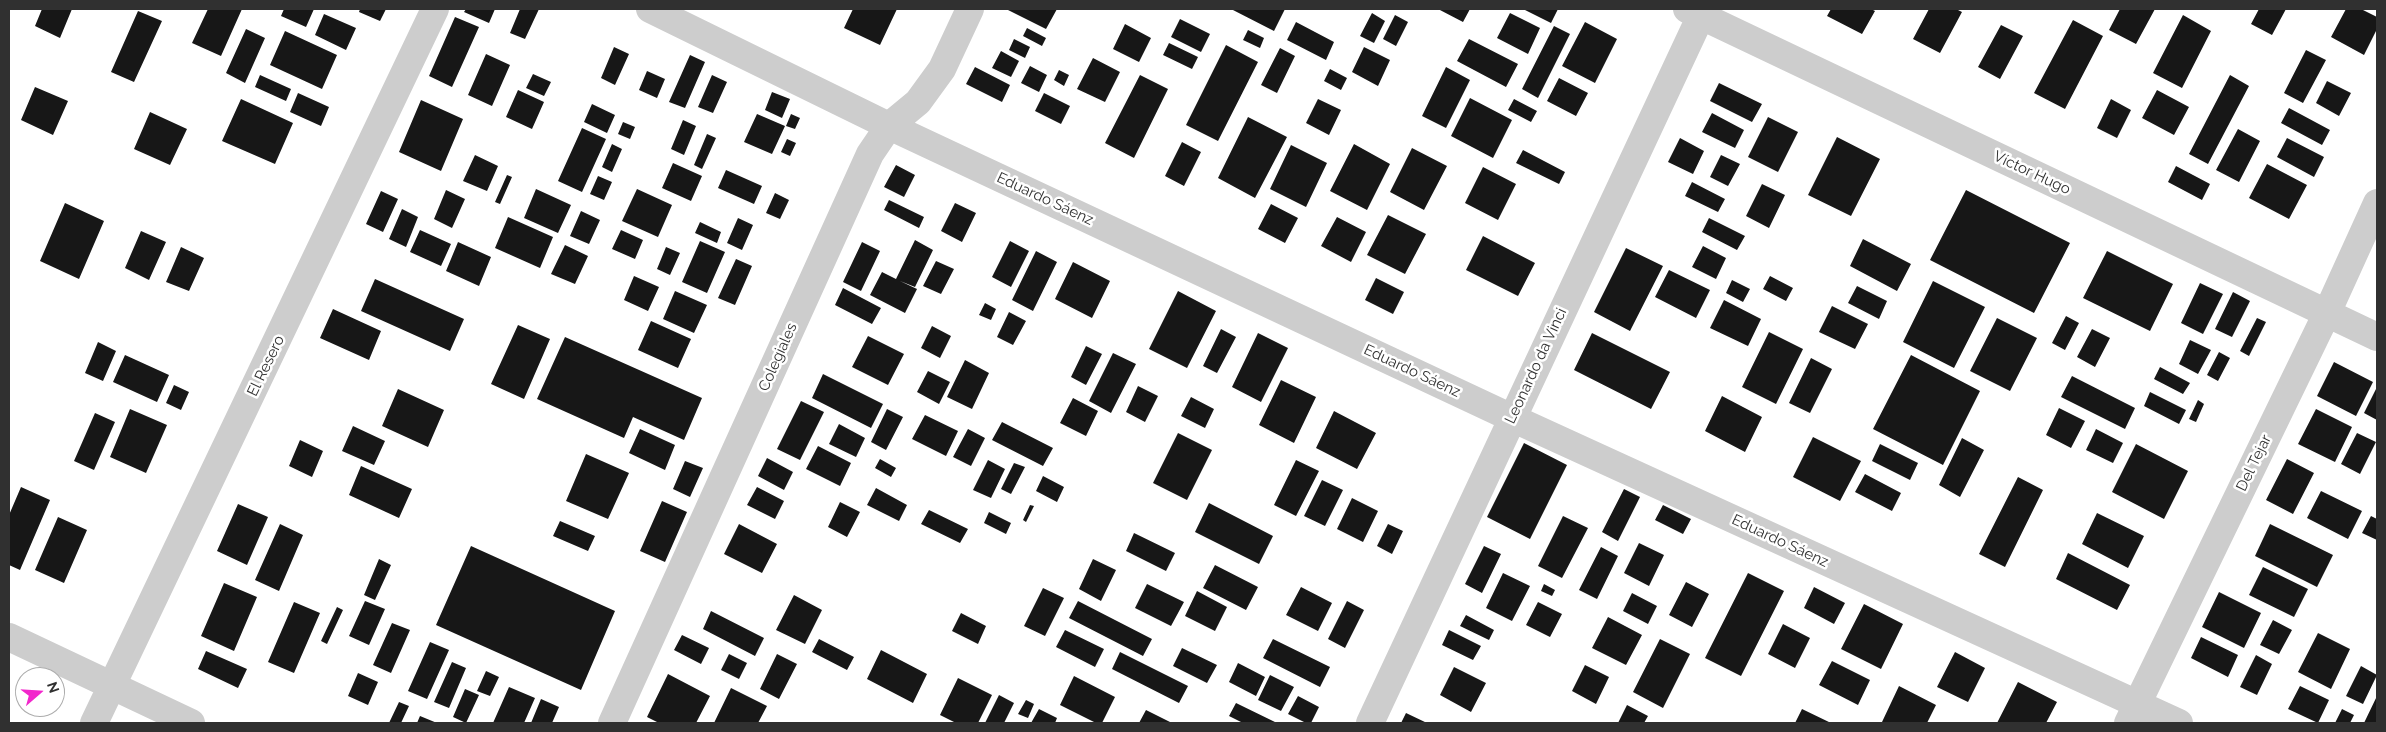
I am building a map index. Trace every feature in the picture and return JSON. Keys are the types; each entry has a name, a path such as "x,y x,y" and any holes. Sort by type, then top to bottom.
{"street":[{"name":"El Resero","path":"94,723 435,9"},
{"name":"Eduardo Sáenz","path":"650,9 889,126 1512,418 2132,713 2179,723"},
{"name":"Colegiales","path":"612,723 870,154 889,126 918,102 942,69 970,9"},
{"name":"Víctor Hugo","path":"1697,11 2377,337"},
{"name":"Leonardo da Vinci","path":"1370,723 1512,418 1697,11"},
{"name":"Del Tejar","path":"2132,713 2327,313 2377,202"},
{"path":"9,637 191,723"}],"building":[{"path":"42,9 72,9 60,38 35,26"},
{"path":"208,9 242,9 221,56 192,43"},
{"path":"284,9 314,9 306,27 281,16"},
{"path":"360,9 386,9 380,21 359,12"},
{"path":"466,9 495,9 489,23 464,12"},
{"path":"520,9 539,9 525,39 510,33"},
{"path":"853,9 897,9 880,45 844,28"},
{"path":"1006,9 1057,9 1046,29"},
{"path":"1231,9 1285,9 1274,31"},
{"path":"1438,9 1470,9 1463,22"},
{"path":"1523,9 1558,9 1551,23"},
{"path":"1831,9 1871,9 1875,11 1862,34 1827,16"},
{"path":"1929,9 1956,9 1962,12 1940,53 1913,39"},
{"path":"2120,9 2155,9 2136,44 2109,30"},
{"path":"2259,9 2286,9 2272,35 2251,24"},
{"path":"2346,9 2361,9 2377,17 2377,29 2364,55 2331,37"},
{"path":"138,11 162,21 134,82 111,72"},
{"path":"1372,13 1385,21 1374,43 1360,36"},
{"path":"1510,13 1540,28 1528,54 1497,38"},
{"path":"324,14 356,28 346,50 315,35"},
{"path":"1395,15 1408,22 1396,46 1383,39"},
{"path":"2183,15 2211,31 2182,88 2153,73"},
{"path":"455,17 479,27 452,87 429,76"},
{"path":"1180,19 1210,34 1201,52 1171,37"},
{"path":"2073,20 2103,36 2065,109 2034,93"},
{"path":"1296,22 1334,42 1326,60 1287,40"},
{"path":"1585,22 1617,39 1595,83 1562,66"},
{"path":"1125,24 1151,38 1139,62 1113,49"},
{"path":"2001,25 2023,36 2000,79 1978,67"},
{"path":"1554,26 1570,34 1538,98 1522,89"},
{"path":"1027,28 1046,38 1042,46 1023,36"},
{"path":"246,29 265,38 245,83 226,73"},
{"path":"1248,30 1264,38 1260,48 1243,40"},
{"path":"285,31 337,55 322,89 270,65"},
{"path":"1014,39 1030,47 1025,58 1009,50"},
{"path":"1469,39 1518,64 1506,87 1457,61"},
{"path":"1169,43 1198,57 1192,69 1163,55"},
{"path":"1226,45 1258,62 1218,141 1186,125"},
{"path":"614,47 629,54 615,85 601,78"},
{"path":"1364,47 1390,60 1378,86 1352,72"},
{"path":"1280,48 1295,56 1277,93 1261,85"},
{"path":"2306,50 2326,60 2303,103 2284,93"},
{"path":"1001,51 1019,61 1011,77 992,68"},
{"path":"486,54 510,65 492,106 468,95"},
{"path":"690,55 705,62 685,108 669,102"},
{"path":"1093,58 1120,72 1105,102 1077,89"},
{"path":"1030,66 1047,75 1039,92 1021,83"},
{"path":"975,67 1010,85 1002,102 966,84"},
{"path":"1446,67 1470,80 1446,128 1422,116"},
{"path":"1330,69 1347,78 1341,90 1324,81"},
{"path":"1059,70 1069,75 1064,86 1054,80"},
{"path":"647,71 665,79 657,98 639,90"},
{"path":"533,74 551,82 544,96 526,88"},
{"path":"260,75 291,89 286,101 255,87"},
{"path":"712,75 727,82 713,113 698,107"},
{"path":"1140,75 1168,89 1134,158 1105,143"},
{"path":"2230,75 2249,86 2208,164 2189,154"},
{"path":"1559,78 1588,93 1576,116 1547,101"},
{"path":"2327,81 2351,93 2339,116 2316,103"},
{"path":"1719,83 1762,104 1752,122 1710,101"},
{"path":"35,87 68,101 53,135 21,120"},
{"path":"518,90 544,102 532,129 506,117"},
{"path":"2157,90 2189,107 2174,135 2142,118"},
{"path":"772,92 790,99 782,118 765,110"},
{"path":"298,93 329,107 321,126 290,112"},
{"path":"1044,93 1070,106 1061,124 1035,111"},
{"path":"1470,98 1512,120 1493,158 1451,136"},
{"path":"241,99 293,123 275,164 222,141"},
{"path":"1318,99 1341,110 1329,135 1306,123"},
{"path":"1514,99 1537,111 1531,122 1508,110"},
{"path":"2111,99 2131,110 2117,138 2097,128"},
{"path":"421,100 463,119 441,171 399,152"},
{"path":"592,104 615,115 607,133 584,122"},
{"path":"2289,108 2330,130 2322,145 2281,123"},
{"path":"150,112 187,129 170,165 134,149"},
{"path":"1712,113 1744,130 1735,148 1702,132"},
{"path":"757,114 785,126 772,154 744,142"},
{"path":"791,114 800,118 795,129 786,126"},
{"path":"1248,117 1287,137 1255,198 1218,178"},
{"path":"1768,117 1798,132 1778,172 1748,157"},
{"path":"683,120 696,126 684,155 671,149"},
{"path":"623,122 635,127 630,139 618,134"},
{"path":"582,128 606,139 582,192 558,181"},
{"path":"2238,129 2260,141 2239,182 2216,170"},
{"path":"707,134 716,138 702,169 694,165"},
{"path":"1837,137 1880,159 1851,216 1808,195"},
{"path":"1680,138 1704,151 1693,174 1668,162"},
{"path":"2287,138 2324,157 2314,177 2277,157"},
{"path":"787,139 796,143 790,156 781,152"},
{"path":"1182,142 1201,152 1184,186 1165,176"},
{"path":"612,144 622,149 612,172 602,167"},
{"path":"1354,144 1390,164 1367,210 1330,191"},
{"path":"1291,145 1327,163 1306,207 1270,189"},
{"path":"1412,148 1447,166 1424,210 1390,192"},
{"path":"1523,150 1565,172 1559,184 1516,163"},
{"path":"475,155 498,166 487,191 463,181"},
{"path":"1721,155 1740,164 1728,186 1710,177"},
{"path":"673,163 702,176 691,201 662,188"},
{"path":"2267,164 2307,185 2289,219 2249,198"},
{"path":"896,165 915,175 904,197 884,187"},
{"path":"2176,166 2210,184 2202,200 2168,182"},
{"path":"1483,167 1516,184 1498,220 1465,203"},
{"path":"726,170 762,186 754,204 718,188"},
{"path":"507,175 512,177 500,204 495,202"},
{"path":"598,176 612,182 604,200 590,194"},
{"path":"1692,182 1725,199 1718,212 1685,196"},
{"path":"1762,184 1785,195 1769,228 1746,216"},
{"path":"536,189 571,205 558,233 524,218"},
{"path":"637,189 672,205 658,237 622,221"},
{"path":"446,190 465,199 452,228 434,219"},
{"path":"1966,190 2070,243 2034,313 1930,260"},
{"path":"381,191 398,199 383,232 366,224"},
{"path":"775,193 789,200 780,219 766,213"},
{"path":"889,200 924,217 919,228 884,210"},
{"path":"65,203 104,221 79,279 40,261"},
{"path":"955,203 976,213 962,242 941,231"},
{"path":"1271,204 1298,218 1285,243 1258,229"},
{"path":"402,209 418,217 406,247 389,239"},
{"path":"581,211 600,220 589,244 570,236"},
{"path":"1388,215 1426,234 1405,274 1367,255"},
{"path":"508,217 553,237 540,268 495,248"},
{"path":"1337,217 1366,232 1351,262 1321,246"},
{"path":"738,218 753,225 742,250 727,243"},
{"path":"1709,218 1745,236 1737,250 1702,232"},
{"path":"700,222 721,232 717,243 695,233"},
{"path":"420,230 451,244 441,266 410,252"},
{"path":"621,230 643,240 635,259 612,249"},
{"path":"141,231 166,242 149,280 125,268"},
{"path":"1483,236 1535,263 1518,296 1466,270"},
{"path":"1863,239 1911,264 1897,291 1850,266"},
{"path":"915,240 933,250 915,287 900,281 917,289 905,313 870,295 882,272 896,279"},
{"path":"700,241 725,252 707,293 682,282"},
{"path":"1010,241 1029,251 1011,287 992,277"},
{"path":"458,242 491,257 479,286 446,271"},
{"path":"862,242 880,251 861,291 843,282"},
{"path":"565,245 588,256 575,284 551,274"},
{"path":"1703,246 1726,258 1716,279 1692,267"},
{"path":"181,247 204,258 189,291 166,282"},
{"path":"666,247 680,253 670,275 657,269"},
{"path":"1626,248 1663,266 1630,331 1594,312"},
{"path":"1036,251 1057,262 1033,311 1012,300"},
{"path":"2107,251 2173,284 2150,331 2083,298"},
{"path":"736,259 752,266 735,305 718,298"},
{"path":"936,261 954,269 941,294 923,286"},
{"path":"1073,262 1110,281 1092,318 1055,299"},
{"path":"1669,270 1710,290 1696,318 1655,297"},
{"path":"634,276 659,287 648,311 624,300"},
{"path":"1770,276 1793,288 1786,301 1763,289"},
{"path":"1376,278 1404,292 1393,314 1365,300"},
{"path":"375,279 464,319 450,351 361,311"},
{"path":"1732,280 1750,289 1743,302 1726,293"},
{"path":"1933,281 1985,307 1954,368 1903,342"},
{"path":"2200,283 2223,294 2203,334 2181,323"},
{"path":"1857,286 1887,301 1879,319 1848,303"},
{"path":"843,288 881,308 872,324 835,305"},
{"path":"675,291 707,305 694,333 663,319"},
{"path":"1178,291 1216,311 1187,368 1149,349"},
{"path":"2233,292 2250,301 2232,337 2215,329"},
{"path":"1724,300 1761,319 1748,346 1710,328"},
{"path":"985,303 996,309 991,320 979,315"},
{"path":"1832,306 1868,324 1855,349 1819,332"},
{"path":"333,309 381,331 369,360 320,338"},
{"path":"1009,312 1026,321 1013,345 997,337"},
{"path":"2066,316 2079,323 2065,350 2052,343"},
{"path":"1997,318 2037,338 2010,391 1970,371"},
{"path":"2257,318 2266,322 2249,356 2240,351"},
{"path":"651,321 691,339 678,368 638,350"},
{"path":"518,325 550,339 524,399 491,384"},
{"path":"932,326 951,336 940,358 921,348"},
{"path":"1221,329 1236,337 1217,373 1203,366"},
{"path":"2092,329 2110,338 2095,367 2077,357"},
{"path":"1769,332 1803,349 1776,404 1742,387"},
{"path":"1258,333 1288,348 1261,402 1232,387"},
{"path":"1592,333 1670,372 1651,409 1574,370"},
{"path":"868,336 904,354 888,385 852,367"},
{"path":"565,337 702,398 684,440 633,417 624,438 537,399"},
{"path":"2190,340 2211,350 2198,374 2179,364"},
{"path":"98,342 116,351 103,381 85,373"},
{"path":"1086,346 1102,354 1086,385 1071,377"},
{"path":"2219,352 2230,358 2218,381 2207,375"},
{"path":"1113,353 1136,364 1111,413 1089,401"},
{"path":"125,355 169,375 157,402 113,382"},
{"path":"1911,355 1980,391 1943,465 1873,429"},
{"path":"1811,358 1832,369 1810,413 1789,403"},
{"path":"965,360 989,373 972,409 947,397"},
{"path":"2334,362 2373,382 2356,416 2317,396"},
{"path":"2160,367 2190,383 2183,394 2154,379"},
{"path":"928,371 950,382 939,404 917,392"},
{"path":"823,374 883,404 871,428 812,398"},
{"path":"2072,376 2135,408 2125,429 2061,397"},
{"path":"1281,380 1316,397 1294,443 1259,425"},
{"path":"174,385 189,392 181,410 166,403"},
{"path":"1138,386 1158,396 1145,422 1126,412"},
{"path":"2377,387 2377,420 2364,413"},
{"path":"398,389 444,410 428,447 382,426"},
{"path":"2150,392 2186,410 2179,424 2144,406"},
{"path":"1722,396 1762,417 1745,452 1705,431"},
{"path":"1191,397 1214,409 1205,428 1181,416"},
{"path":"1073,398 1098,411 1086,436 1060,423"},
{"path":"2198,400 2204,404 2196,422 2189,419"},
{"path":"801,401 824,412 800,460 777,449"},
{"path":"2059,408 2085,421 2071,448 2046,435"},
{"path":"130,409 167,425 146,473 110,457"},
{"path":"887,409 903,417 886,450 871,442"},
{"path":"2316,409 2352,427 2335,462 2298,444"},
{"path":"1334,411 1376,433 1357,469 1316,448"},
{"path":"95,413 115,422 94,470 74,461"},
{"path":"925,415 958,431 946,456 912,439"},
{"path":"1002,422 1053,448 1043,466 992,440"},
{"path":"839,424 865,438 856,457 829,444"},
{"path":"353,426 385,441 374,465 342,451"},
{"path":"640,429 675,445 665,470 629,453"},
{"path":"968,429 985,438 971,466 953,457"},
{"path":"2096,429 2123,443 2113,463 2086,450"},
{"path":"1178,433 1212,450 1187,500 1153,483"},
{"path":"2357,433 2376,442 2360,474 2341,464"},
{"path":"1813,437 1861,461 1840,501 1793,477"},
{"path":"1962,438 1984,450 1960,497 1939,485"},
{"path":"300,440 323,451 312,477 289,466"},
{"path":"1524,443 1567,465 1530,539 1487,517"},
{"path":"1880,444 1918,463 1910,480 1872,461"},
{"path":"2136,444 2188,471 2164,519 2112,492"},
{"path":"818,446 851,463 840,486 806,469"},
{"path":"586,454 629,473 608,519 566,501"},
{"path":"767,458 793,472 784,490 758,476"},
{"path":"880,459 896,468 891,477 875,468"},
{"path":"2287,459 2314,473 2293,514 2266,500"},
{"path":"988,460 1005,469 991,498 973,490"},
{"path":"1296,460 1319,471 1296,516 1274,505"},
{"path":"685,461 703,468 690,497 673,489"},
{"path":"1014,463 1025,467 1011,494 1001,489"},
{"path":"361,466 412,489 399,518 349,495"},
{"path":"1865,474 1901,493 1892,511 1855,492"},
{"path":"1043,476 1064,487 1057,502 1036,491"},
{"path":"2018,477 2043,490 2005,567 1979,554"},
{"path":"1322,480 1343,490 1325,526 1304,516"},
{"path":"21,487 50,500 20,570 9,565 9,515"},
{"path":"757,487 784,501 775,519 747,505"},
{"path":"876,488 907,505 899,521 867,505"},
{"path":"1624,489 1640,497 1618,541 1602,532"},
{"path":"2321,491 2362,511 2348,539 2307,518"},
{"path":"1352,498 1378,511 1363,542 1337,529"},
{"path":"662,501 687,512 665,562 640,551"},
{"path":"840,502 860,512 847,537 828,527"},
{"path":"1209,503 1273,536 1259,564 1195,532"},
{"path":"238,504 268,517 247,565 217,551"},
{"path":"1030,505 1034,506 1026,522 1023,520"},
{"path":"1663,505 1691,519 1683,534 1655,520"},
{"path":"929,510 968,529 960,543 921,524"},
{"path":"989,512 1011,523 1006,534 984,523"},
{"path":"2097,513 2144,536 2128,568 2082,544"},
{"path":"1563,516 1588,528 1562,578 1538,566"},
{"path":"2371,516 2377,519 2377,540 2362,533"},
{"path":"58,517 87,530 64,583 35,570"},
{"path":"560,521 595,536 588,551 553,536"},
{"path":"280,524 303,535 279,591 255,580"},
{"path":"739,524 777,544 762,573 724,554"},
{"path":"1388,524 1403,531 1392,554 1377,546"},
{"path":"2270,524 2333,555 2317,587 2255,556"},
{"path":"1134,533 1175,553 1166,571 1126,551"},
{"path":"1639,543 1664,555 1649,586 1624,573"},
{"path":"471,546 615,611 581,690 436,625"},
{"path":"1484,546 1501,554 1482,593 1465,584"},
{"path":"1601,547 1618,556 1597,599 1579,590"},
{"path":"2068,553 2130,585 2117,610 2056,579"},
{"path":"379,559 391,565 375,600 364,595"},
{"path":"1093,559 1116,570 1101,601 1079,589"},
{"path":"1215,565 1258,587 1246,610 1203,588"},
{"path":"2263,567 2308,589 2294,617 2249,595"},
{"path":"1503,573 1530,586 1512,621 1486,608"},
{"path":"1748,573 1784,591 1741,676 1705,658"},
{"path":"1686,582 1709,594 1692,627 1669,615"},
{"path":"224,583 257,597 234,651 201,636"},
{"path":"1147,584 1184,602 1171,626 1135,608"},
{"path":"1544,584 1555,590 1552,596 1541,591"},
{"path":"1301,587 1332,603 1318,631 1286,615"},
{"path":"1814,587 1845,603 1834,624 1804,608"},
{"path":"1043,588 1064,598 1045,636 1024,626"},
{"path":"1197,591 1227,607 1215,631 1185,616"},
{"path":"2219,592 2261,613 2244,648 2202,627"},
{"path":"1632,593 1657,606 1648,624 1623,611"},
{"path":"794,595 822,610 805,644 776,630"},
{"path":"365,601 385,609 369,645 349,636"},
{"path":"1078,601 1152,639 1143,656 1069,618"},
{"path":"1347,601 1364,610 1345,648 1328,639"},
{"path":"294,602 320,613 294,673 268,662"},
{"path":"1538,602 1562,614 1550,637 1526,625"},
{"path":"1864,604 1903,624 1881,669 1841,649"},
{"path":"337,607 343,610 327,644 321,641"},
{"path":"711,611 764,638 755,656 703,629"},
{"path":"961,613 986,626 978,644 952,631"},
{"path":"1466,615 1494,630 1489,640 1460,626"},
{"path":"1608,617 1642,635 1626,665 1592,648"},
{"path":"2273,620 2292,630 2279,654 2260,645"},
{"path":"392,623 410,630 391,673 373,665"},
{"path":"1783,624 1810,638 1795,668 1768,654"},
{"path":"1065,630 1104,649 1095,667 1056,647"},
{"path":"1449,630 1481,646 1473,660 1442,645"},
{"path":"2318,633 2350,649 2331,689 2298,672"},
{"path":"682,635 709,648 701,664 674,650"},
{"path":"2201,637 2238,655 2228,677 2191,658"},
{"path":"819,639 854,657 847,670 812,652"},
{"path":"1273,639 1330,667 1320,687 1263,658"},
{"path":"1660,639 1690,654 1663,708 1633,692"},
{"path":"430,642 449,650 427,699 408,691"},
{"path":"1182,648 1217,665 1207,683 1173,666"},
{"path":"881,650 927,674 913,703 867,679"},
{"path":"206,651 247,669 238,688 198,669"},
{"path":"1120,652 1188,686 1179,703 1112,669"},
{"path":"1955,652 1985,668 1968,702 1937,687"},
{"path":"729,654 747,663 739,679 721,670"},
{"path":"777,654 797,664 779,699 760,689"},
{"path":"2256,655 2272,664 2257,695 2240,687"},
{"path":"1832,661 1870,680 1858,705 1819,685"},
{"path":"452,662 466,668 449,708 434,702"},
{"path":"1238,663 1265,677 1256,696 1229,682"},
{"path":"1585,665 1609,677 1596,704 1572,691"},
{"path":"2361,666 2377,675 2363,704 2346,696"},
{"path":"1454,667 1486,683 1471,712 1440,695"},
{"path":"486,671 499,677 490,696 477,691"},
{"path":"358,673 378,682 368,705 348,696"},
{"path":"668,674 710,696 696,723 659,723 647,717"},
{"path":"1270,675 1294,687 1281,711 1258,700"},
{"path":"1074,676 1115,697 1102,723 1096,723 1060,705"},
{"path":"958,678 992,695 978,723 956,723 940,715"},
{"path":"2018,682 2057,702 2046,723 1997,723"},
{"path":"1899,686 1936,705 1927,723 1882,722"},
{"path":"2300,686 2329,700 2318,723 2288,709"},
{"path":"509,687 535,698 524,723 493,723"},
{"path":"731,688 767,706 758,723 714,723"},
{"path":"465,689 479,695 466,723 453,717"},
{"path":"999,695 1014,703 1004,723 985,723"},
{"path":"1298,696 1319,707 1311,723 1306,723 1288,714"},
{"path":"2377,696 2377,723 2364,723"},
{"path":"541,699 559,707 552,723 531,723"},
{"path":"1026,700 1034,704 1028,718 1018,714"},
{"path":"399,702 409,706 401,723 389,723"},
{"path":"1236,703 1277,723 1243,723 1229,716"},
{"path":"1627,705 1648,716 1644,723 1618,723"},
{"path":"1039,709 1057,718 1055,723 1031,723"},
{"path":"1802,709 1831,723 1795,723"},
{"path":"2342,709 2354,715 2350,723 2335,723"},
{"path":"1146,710 1172,723 1139,723"},
{"path":"1406,713 1427,723 1401,723"},
{"path":"420,716 437,723 417,723"}]}
